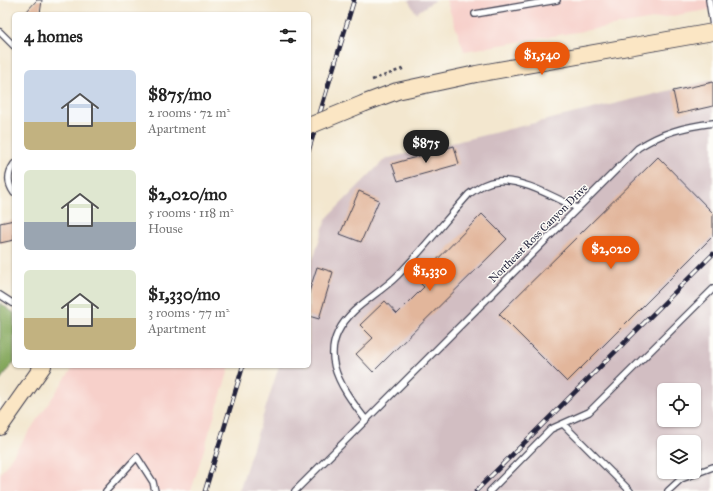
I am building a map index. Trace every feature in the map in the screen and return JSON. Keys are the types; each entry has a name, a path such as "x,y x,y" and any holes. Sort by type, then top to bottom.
{"main road":[{"path":"311,125 397,91 468,75 713,32"},
{"path":"0,427 42,368"}],"lane":[{"path":"476,14 557,0"},
{"path":"709,0 713,26"},
{"path":"0,32 12,44"},
{"name":"Northeast Ross Canyon Drive","path":"295,491 638,148 655,137 688,126 713,123"},
{"path":"12,167 8,178 12,190"},
{"path":"366,420 341,386 334,369 334,341 339,328 354,312 396,277 469,194 481,185 497,181 518,183 550,195 577,208"},
{"path":"490,491 551,429 589,412 713,289"},
{"path":"0,295 12,303"},
{"path":"563,424 630,491"},
{"path":"106,491 137,457 153,482 155,491"},
{"path":"668,491 681,479 713,467"}],"path":[{"path":"372,80 405,68"}],"shaded area":[{"path":"408,0 435,0 416,13"},
{"path":"446,0 713,0 713,9 464,51"},
{"path":"713,80 713,491 239,491 278,368 311,368 311,266 326,219 385,159"},
{"path":"73,368 229,368 191,491 0,491 0,474"}],"green space":[{"path":"0,303 12,312 12,365 0,380"}],"building":[{"path":"37,0 42,0 40,12 26,12"},
{"path":"713,82 713,106 678,114 673,91"},
{"path":"454,146 459,164 398,181 392,164"},
{"path":"658,157 713,213 713,236 567,382 499,314"},
{"path":"359,191 379,200 361,242 340,234"},
{"path":"482,214 507,239 373,372 356,354 373,338 360,325 385,301 397,314 424,287 417,280"},
{"path":"12,220 12,240 0,243 0,223"},
{"path":"317,267 333,272 319,319 311,317 311,286"}],"railway":[{"path":"311,142 354,0"},
{"path":"476,491 713,254"},
{"path":"205,491 242,368"}]}
